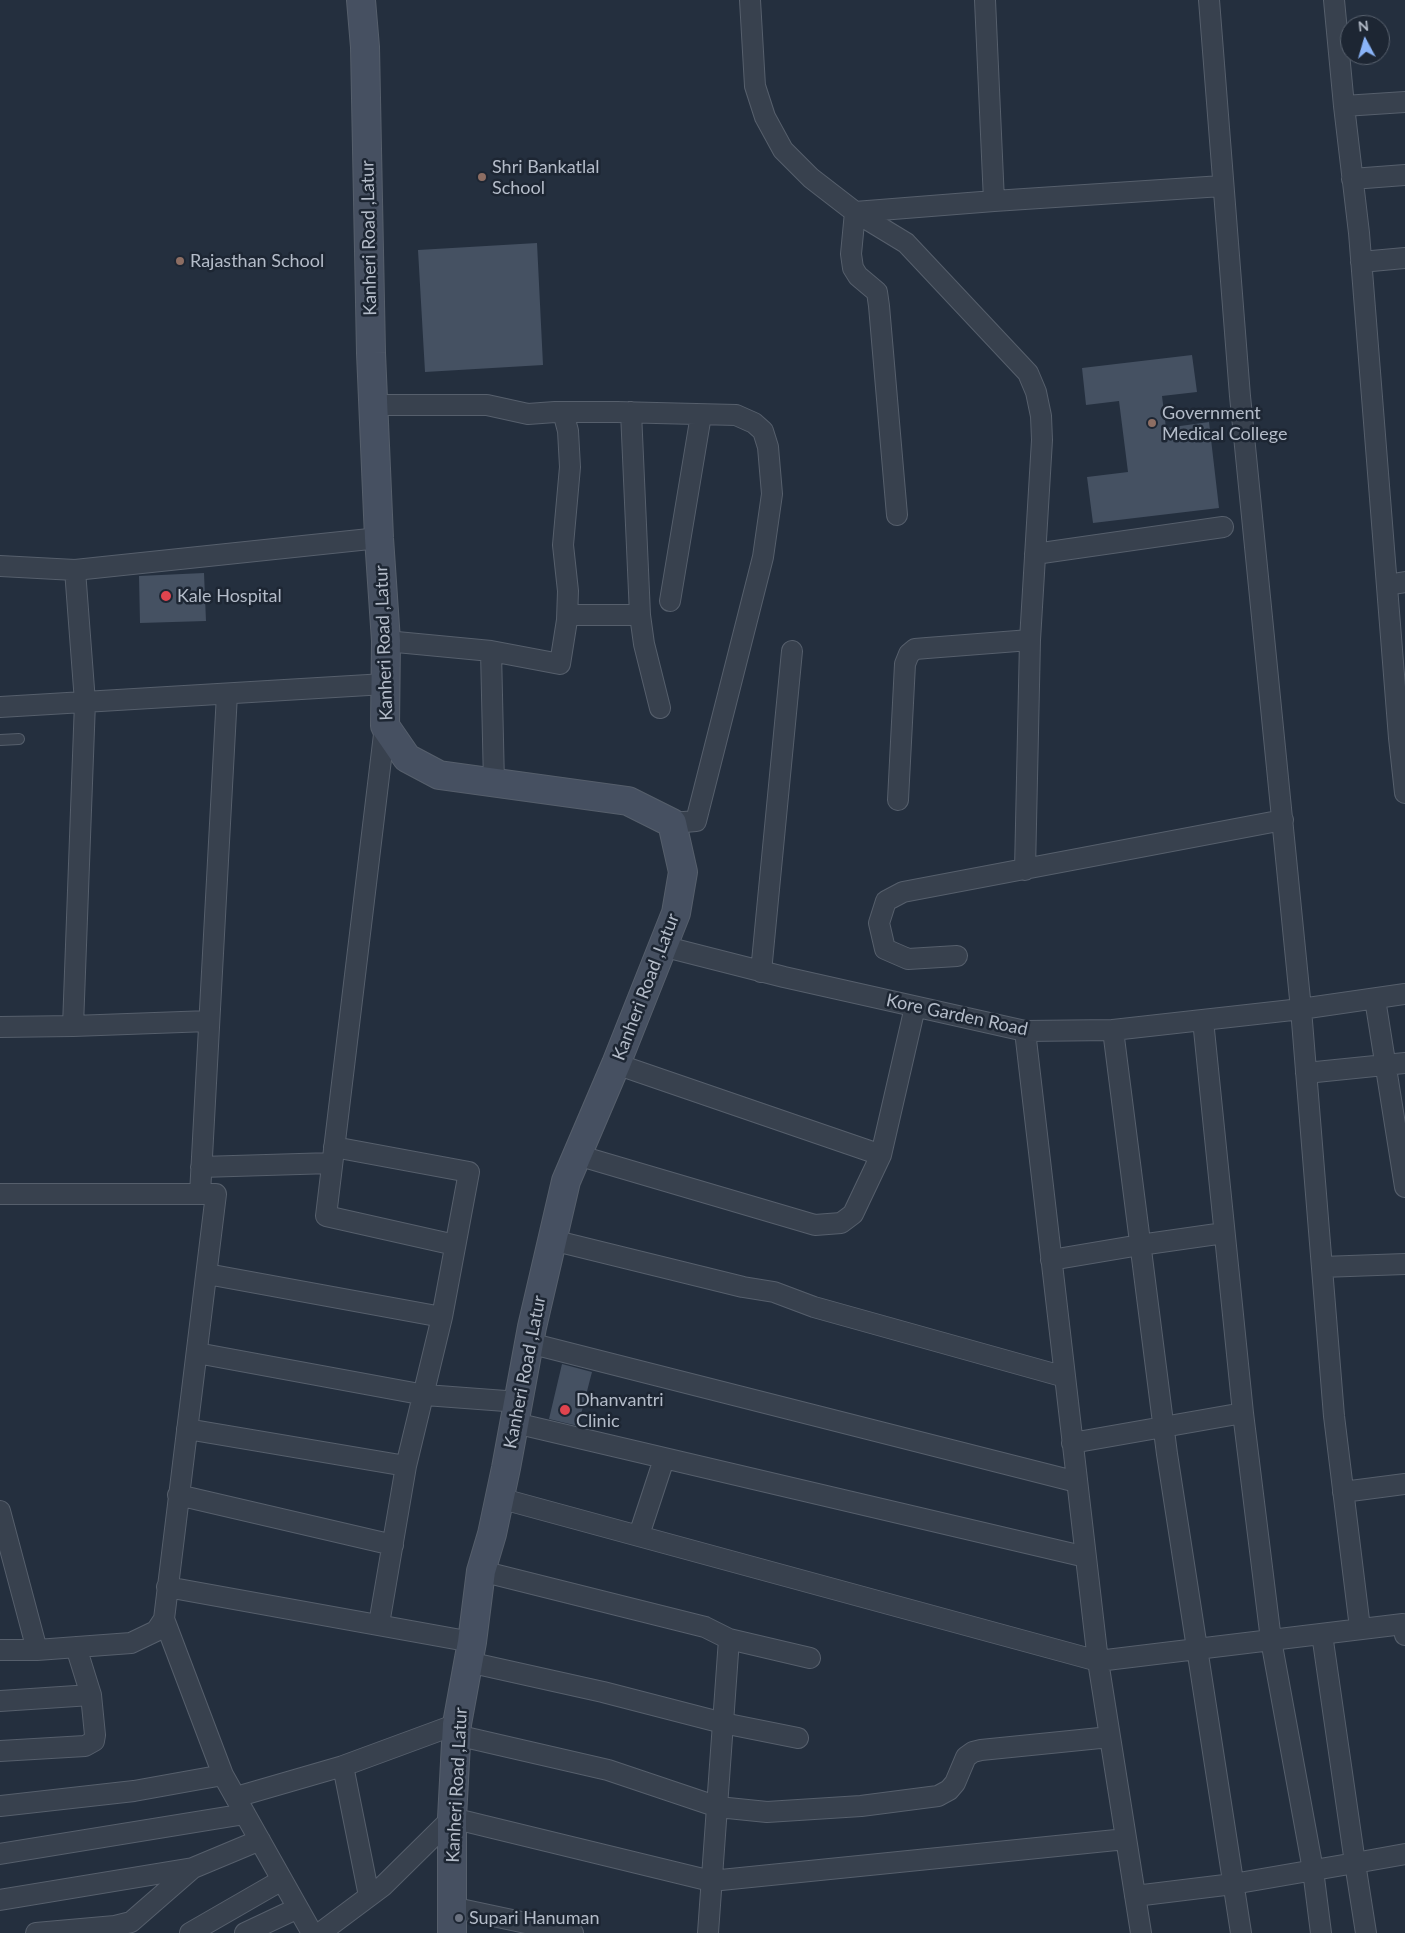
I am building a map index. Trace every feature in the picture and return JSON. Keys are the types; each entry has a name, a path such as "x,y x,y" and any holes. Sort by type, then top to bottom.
{"street":[{"name":"Kanheri Road ,Latur","path":"360,0 365,47 371,353 379,538 386,641 385,726 407,758 439,775 628,801 672,823 683,872 676,913 616,1064 566,1181 529,1343 492,1534 481,1571 457,1729 452,1818 452,1920"},
{"path":"750,0 755,86 765,117 783,150 811,178 855,212 906,243 1028,373 1036,392 1041,416 1042,440 1030,640 1025,870"},
{"path":"985,0 994,201"},
{"path":"1209,0 1222,186 1240,396 1301,1010 1334,1416 1360,1628"},
{"path":"1334,0 1396,583 1405,793"},
{"path":"1344,106 1405,102"},
{"path":"1352,179 1405,175"},
{"path":"855,212 1222,186"},
{"path":"855,212 851,254 853,268 858,276 877,292 878,299 897,515"},
{"path":"1361,262 1405,258"},
{"path":"374,405 487,405 528,414 630,412 736,415 754,423 762,431 768,446 772,494 763,557 696,821 672,823"},
{"path":"386,641 491,651 560,664 568,616 568,591 563,545 570,467 568,431 563,412"},
{"path":"630,412 640,615 644,644 660,708"},
{"path":"670,601 701,415"},
{"path":"1035,554 1223,527"},
{"path":"0,566 75,570 379,538"},
{"path":"73,1026 86,702 75,570"},
{"path":"568,616 640,615"},
{"path":"898,800 905,664 909,654 915,649 1030,640"},
{"path":"491,651 494,784"},
{"path":"761,972 792,652"},
{"path":"0,707 385,684"},
{"path":"200,1194 227,694"},
{"path":"385,726 326,1216 455,1245"},
{"path":"958,956 908,960 885,949 879,923 886,901 903,892 1283,820"},
{"name":"Kore Garden Road","path":"662,946 761,972 1025,1031 1113,1030 1301,1010 1405,994"},
{"path":"1375,999 1395,1064 1405,1187"},
{"path":"577,1155 815,1225 841,1222 853,1214 881,1155 915,1007"},
{"path":"1203,1020 1243,1412 1271,1640 1313,1870 1321,1933"},
{"path":"0,1028 209,1021"},
{"path":"1113,1030 1163,1426 1241,1933"},
{"path":"1025,1031 1098,1661 1141,1933"},
{"path":"616,1064 881,1155"},
{"path":"1306,1073 1395,1064"},
{"path":"201,1167 333,1155 469,1172 442,1317 425,1395 406,1466 394,1546 379,1624"},
{"path":"0,1194 216,1194 166,1587 164,1619 223,1775 312,1933"},
{"path":"1051,1260 1224,1233"},
{"path":"552,1240 743,1287 774,1292 814,1307 1065,1377"},
{"path":"1322,1267 1405,1264"},
{"path":"207,1274 442,1317"},
{"path":"529,1343 1077,1482"},
{"path":"197,1352 517,1412 664,1459 1086,1557"},
{"path":"1072,1443 1243,1412"},
{"path":"187,1429 406,1466"},
{"path":"639,1535 664,1459"},
{"path":"1343,1492 1405,1484"},
{"path":"178,1495 394,1546"},
{"path":"499,1498 1098,1661 1198,1650 1360,1628 1404,1627"},
{"path":"0,1511 37,1650"},
{"path":"481,1571 705,1627 729,1640 810,1658"},
{"path":"166,1587 379,1624 603,1692 723,1724 798,1738"},
{"path":"0,1650 37,1650 131,1643 156,1631 164,1619"},
{"path":"1322,1634 1366,1933"},
{"path":"708,1933 729,1640"},
{"path":"0,1752 90,1744 94,1741 91,1696 76,1647"},
{"path":"0,1701 91,1696"},
{"path":"0,1854 240,1806 343,1766 457,1729 608,1770 718,1807 766,1812 861,1806 938,1796 950,1790 966,1757 973,1752 1110,1737"},
{"path":"343,1766 369,1896"},
{"path":"0,1806 134,1791 223,1775"},
{"path":"320,1933 384,1886 452,1818 711,1881 1126,1839"},
{"path":"0,1900 193,1868 260,1840"},
{"path":"1135,1896 1233,1884 1405,1854"},
{"path":"36,1933 116,1926 131,1922 193,1868"},
{"path":"190,1933 282,1880"},
{"path":"245,1933 298,1908"},
{"path":"452,1920 573,1933"}],"lane":[{"path":"0,740 19,739"}],"building":[{"path":"537,243 543,365 425,372 418,250"},
{"path":"1192,355 1197,392 1162,396 1166,428 1209,422 1219,508 1093,523 1087,477 1128,472 1119,401 1086,405 1082,368"},
{"path":"204,573 206,621 140,623 139,576"},
{"path":"562,1364 592,1372 578,1426 549,1419"}],"place":[{"name":"Shri Bankatlal School","path":"482,177"},
{"name":"Rajasthan School","path":"180,261"},
{"name":"Government Medical College","path":"1152,423"},
{"name":"Kale Hospital","path":"166,596"},
{"name":"Dhanvantri Clinic","path":"565,1410"},
{"name":"Supari Hanuman","path":"459,1918"}]}
